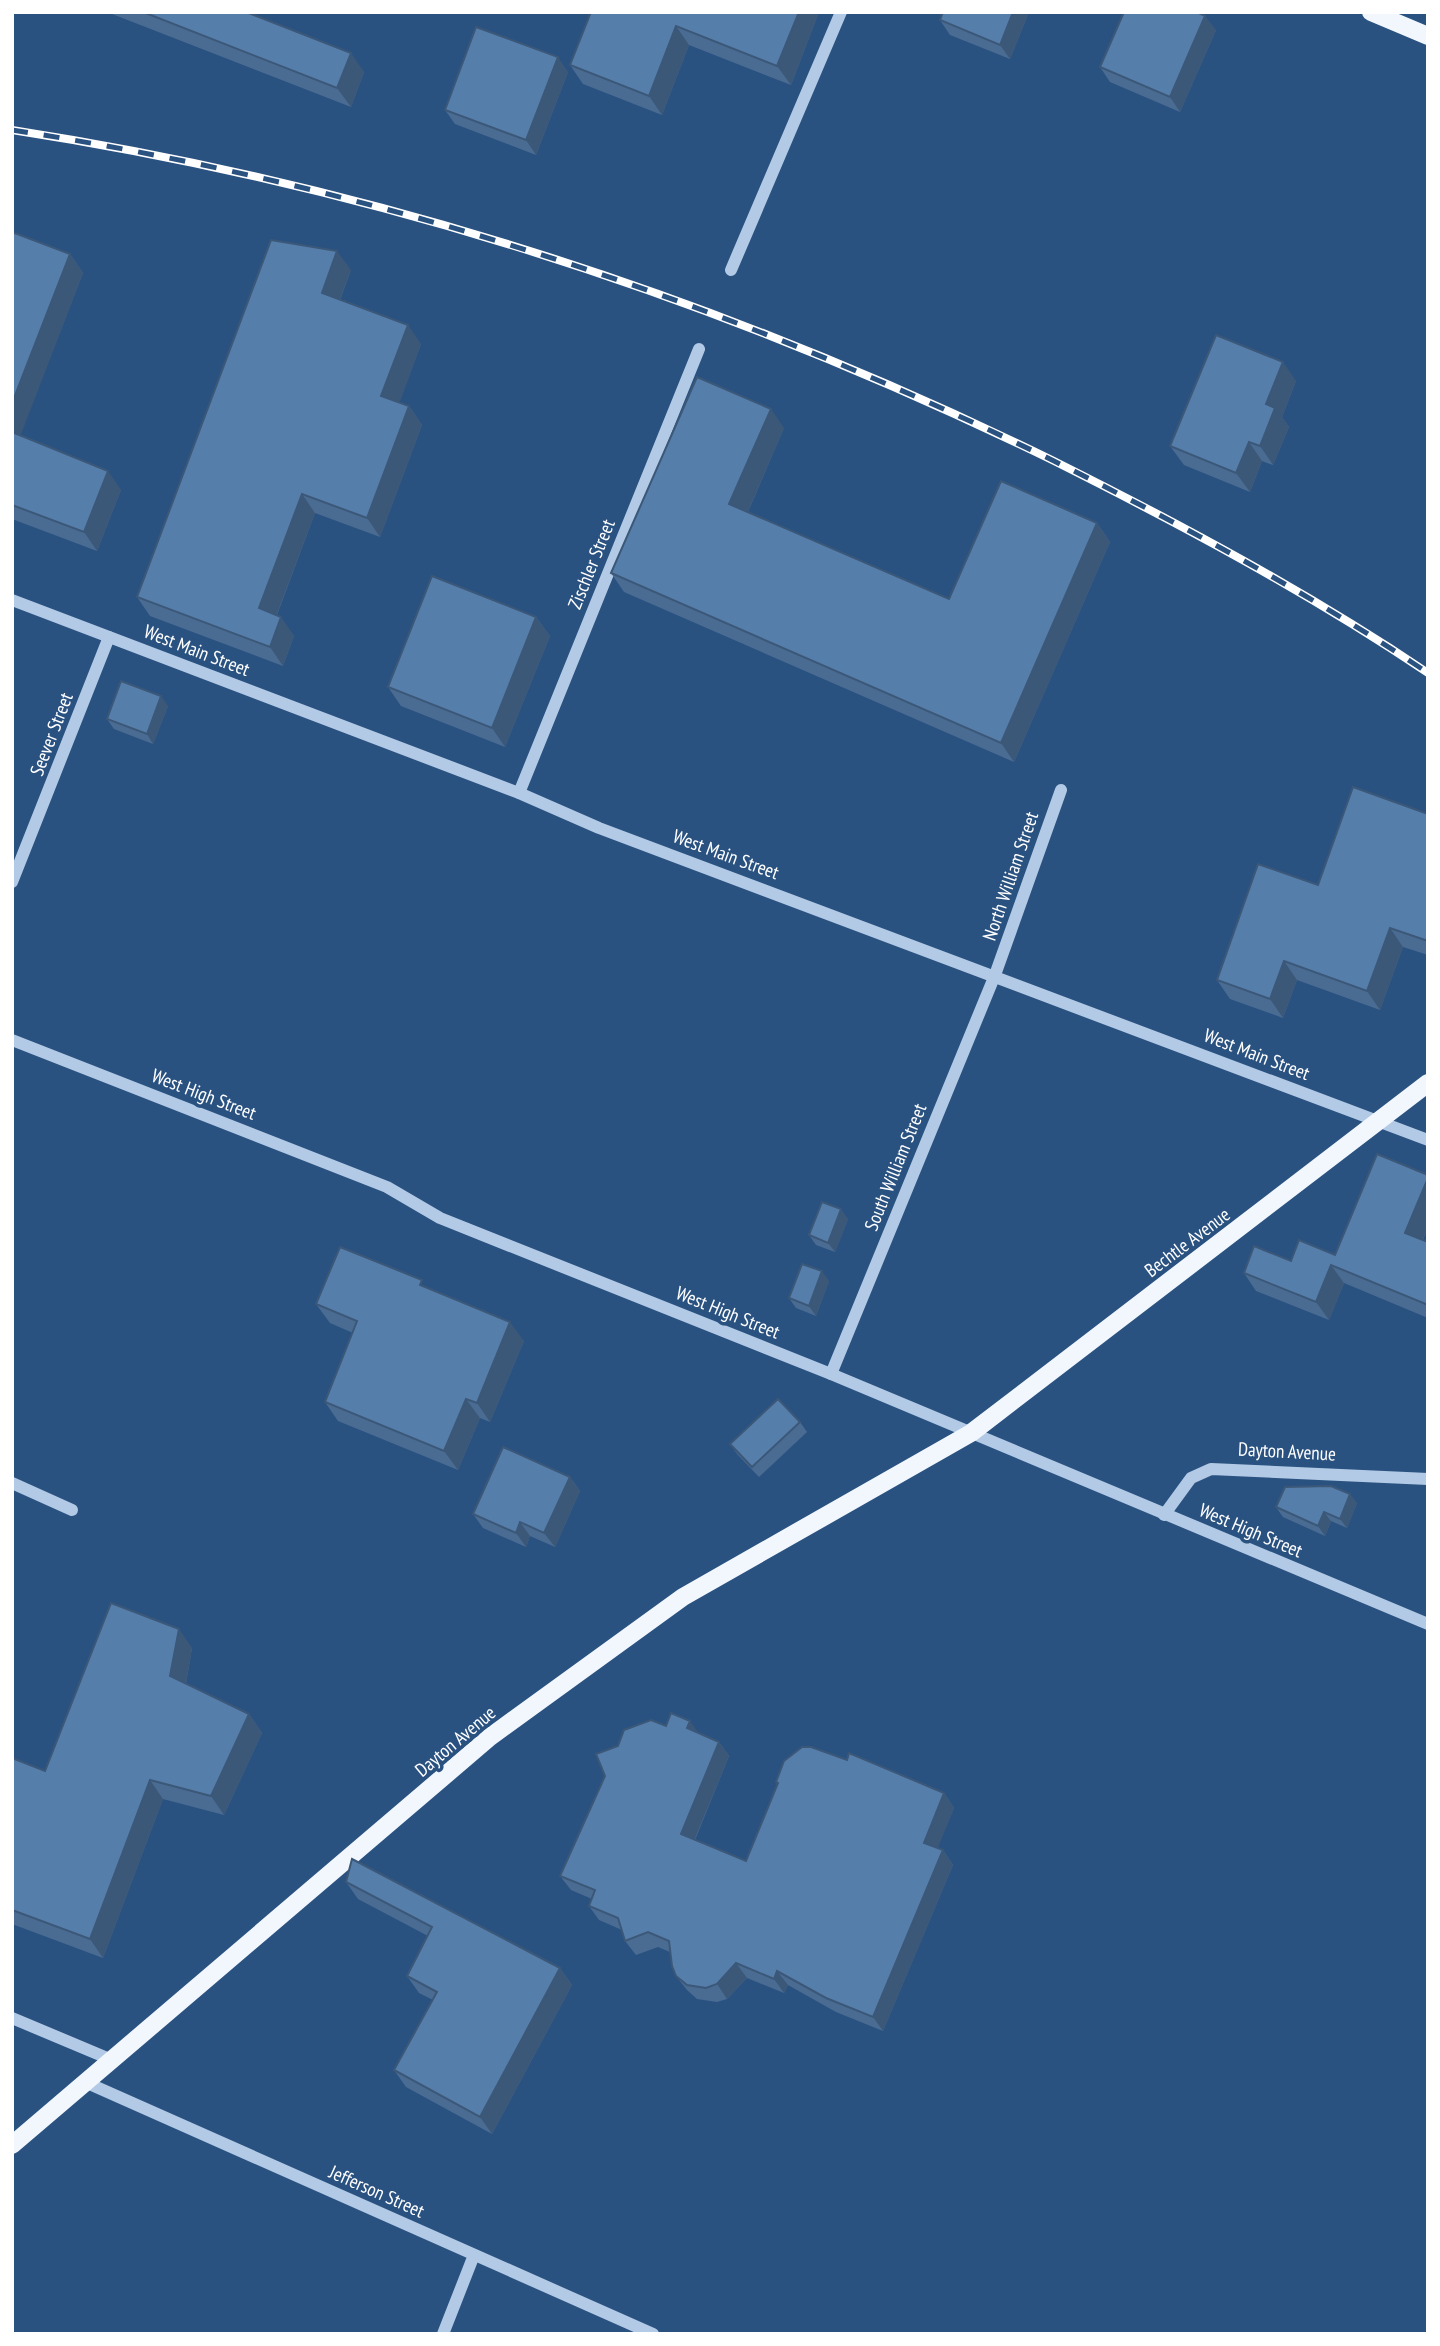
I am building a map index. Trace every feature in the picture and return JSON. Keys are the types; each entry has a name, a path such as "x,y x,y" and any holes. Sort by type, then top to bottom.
{"main road":[{"path":"1371,12 1428,36"},
{"name":"Bechtle Avenue","path":"971,1433 1428,1083"},
{"name":"Dayton Avenue","path":"12,2145 490,1737 683,1597 971,1433"}],"street":[{"path":"731,270 841,12"},
{"name":"Zischler Street","path":"519,793 699,349"},
{"name":"West Main Street","path":"12,600 519,793 599,828 1428,1140"},
{"name":"Seever Street","path":"12,882 109,637"},
{"name":"North William Street","path":"995,975 1060,790"},
{"name":"South William Street","path":"831,1374 995,975"},
{"name":"West High Street","path":"12,1040 387,1187 440,1218 831,1374 1428,1624"},
{"name":"Dayton Avenue","path":"1164,1515 1191,1478 1210,1469 1428,1479"},
{"path":"12,1483 72,1510"},
{"path":"12,2018 112,2060"},
{"name":"Jefferson Street","path":"86,2082 653,2334"},
{"path":"443,2334 474,2255"}],"building":[{"path":"143,12 246,12 351,53 337,88"},
{"path":"591,12 799,12 777,66 676,26 649,96 570,65"},
{"path":"943,12 1013,12 1000,45 940,20"},
{"path":"1124,12 1197,12 1205,16 1170,97 1100,67"},
{"path":"476,27 558,57 526,140 445,110"},
{"path":"12,232 70,254 12,403"},
{"path":"271,240 337,251 322,293 408,325 381,396 409,406 367,518 302,494 259,608 281,617 270,647 137,597"},
{"path":"1216,335 1283,362 1266,404 1275,408 1260,446 1249,442 1236,473 1170,446"},
{"path":"697,377 771,409 729,504 949,599 1001,481 1097,523 1001,743 611,573"},
{"path":"12,432 108,471 84,532 12,505"},
{"path":"432,576 536,617 492,728 388,687"},
{"path":"121,681 161,696 147,734 107,719"},
{"path":"1353,787 1428,814 1428,941 1390,928 1367,991 1284,961 1270,999 1217,980 1258,864 1318,885"},
{"path":"1377,1154 1428,1175 1405,1233 1428,1242 1428,1305 1331,1265 1316,1302 1244,1273 1254,1246 1291,1261 1299,1240 1335,1255"},
{"path":"822,1202 841,1209 828,1243 809,1235"},
{"path":"340,1247 422,1280 420,1285 510,1322 477,1403 466,1399 444,1451 325,1402 357,1321 316,1304"},
{"path":"802,1264 822,1271 809,1306 789,1298"},
{"path":"778,1399 800,1422 752,1467 730,1444"},
{"path":"503,1447 570,1477 544,1533 520,1522 516,1533 473,1514"},
{"path":"1331,1486 1350,1494 1340,1519 1324,1512 1318,1526 1276,1507 1285,1487"},
{"path":"111,1603 179,1629 170,1676 249,1714 211,1796 150,1780 90,1939 12,1910 12,1758 45,1771"},
{"path":"671,1713 690,1721 687,1728 719,1742 681,1834 746,1861 778,1783 776,1782 784,1761 802,1747 811,1747 847,1760 849,1753 944,1793 924,1843 943,1850 873,2017 826,1998 777,1971 774,1979 736,1963 717,1984 706,1988 687,1985 676,1976 669,1941 648,1932 625,1941 618,1918 589,1906 595,1890 560,1876 605,1776 596,1754 618,1746 624,1730 651,1720 666,1726"},
{"path":"352,1859 560,1968 480,2117 394,2070 437,1992 407,1976 432,1927 346,1882"}],"railway":[{"path":"12,130 148,154 282,183 414,217 546,256 675,300 803,349 930,403 1150,510 1291,588 1428,673"}]}
